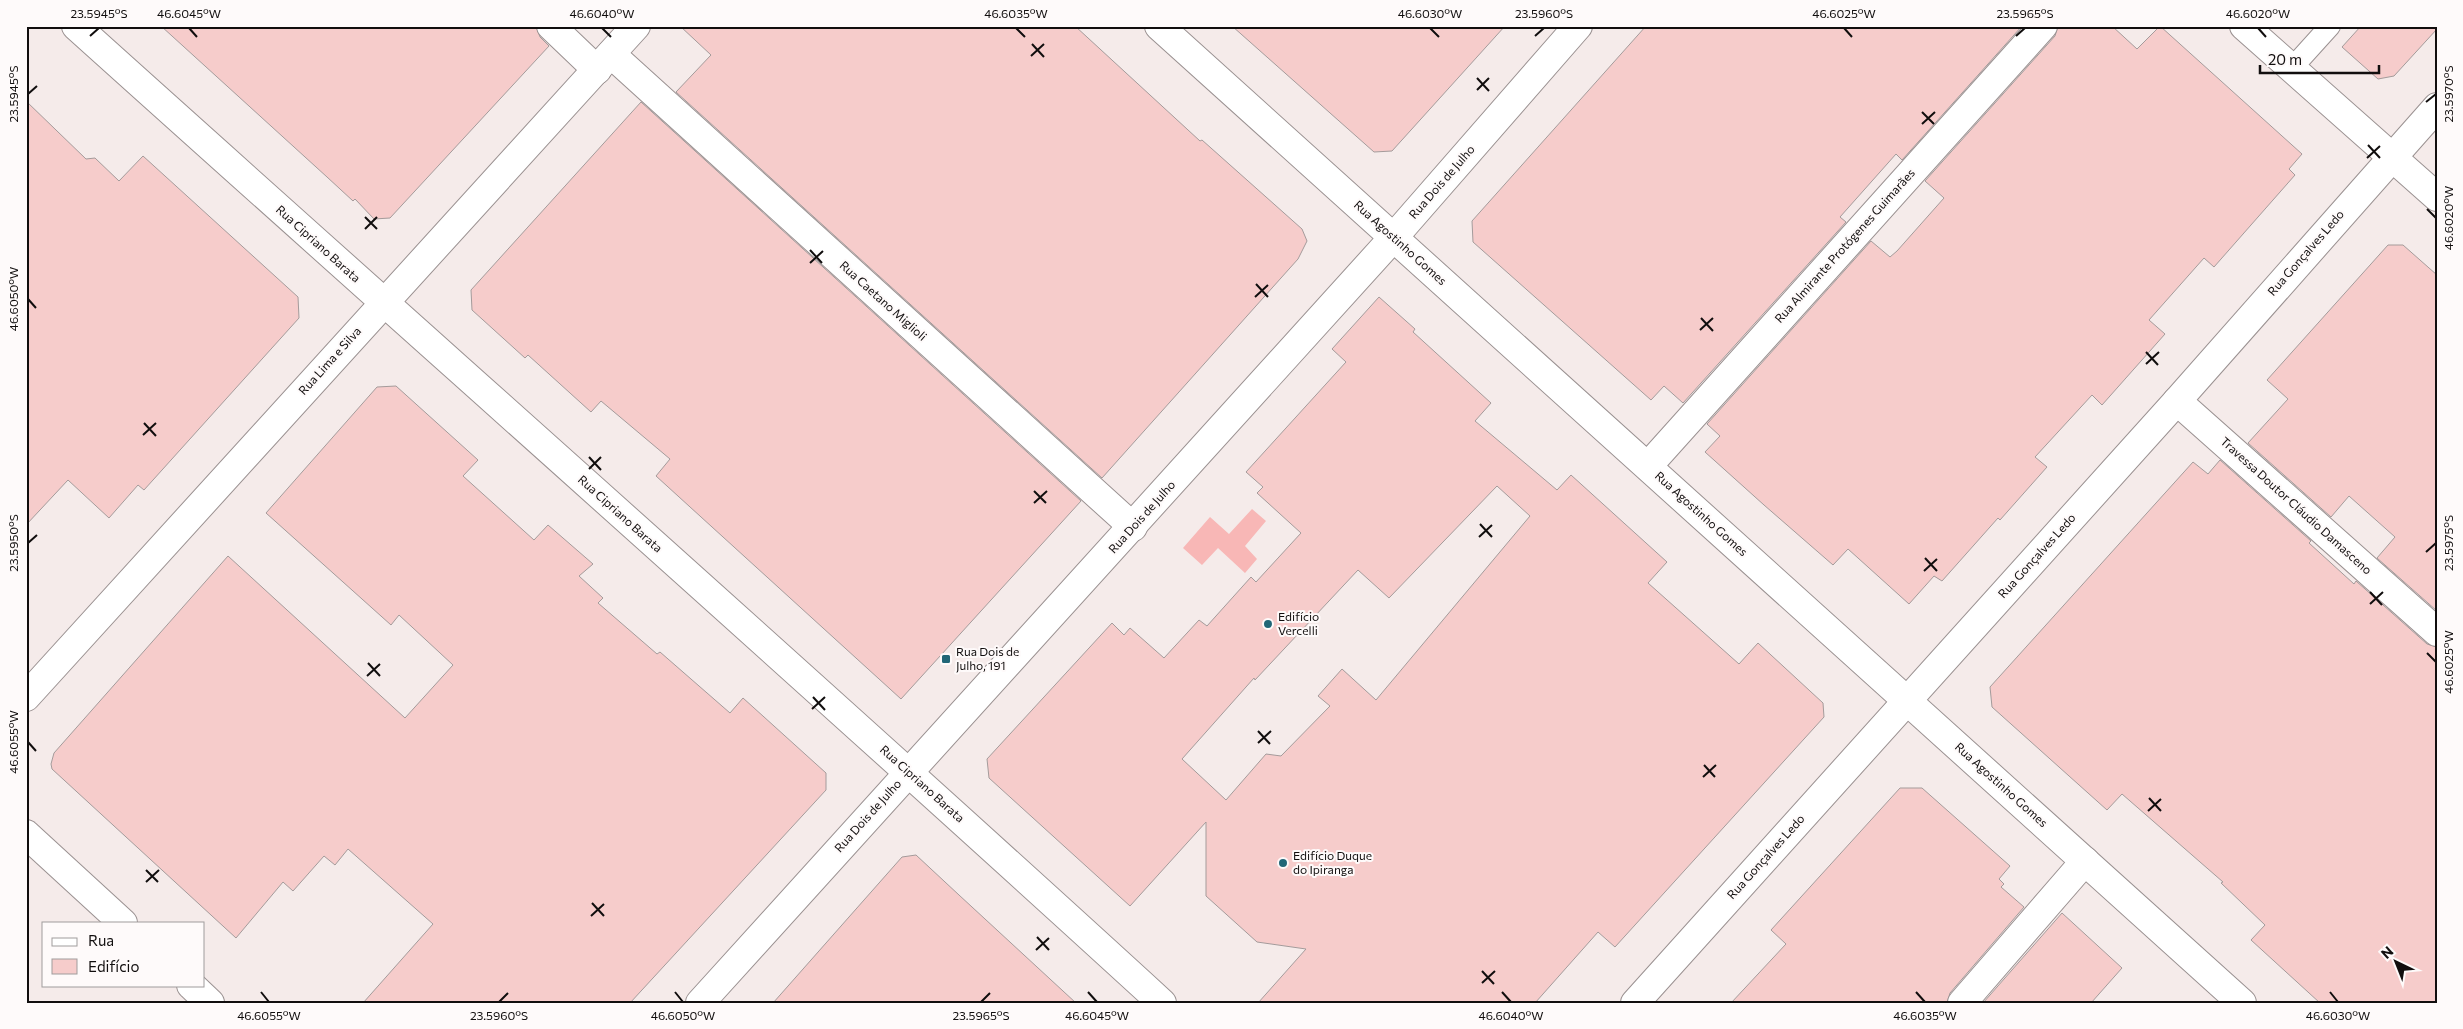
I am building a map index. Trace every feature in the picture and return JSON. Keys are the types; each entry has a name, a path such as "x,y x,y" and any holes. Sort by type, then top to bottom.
{"street":[{"name":"Rua Cipriano Barata","path":"76,26 382,303 909,771 1162,1003"},
{"name":"Rua Caetano Miglioli","path":"551,26 604,62 1133,527"},
{"name":"Rua Lima e Silva","path":"26,697 382,303 636,26"},
{"name":"Rua Agostinho Gomes","path":"1158,26 2242,1003"},
{"name":"Rua Dois de Julho","path":"700,1003 1394,238 1577,26"},
{"name":"Rua Almirante Protógenes Guimarães","path":"1648,466 2043,26"},
{"path":"2244,26 2437,197"},
{"name":"Rua Gonçalves Ledo","path":"1634,1003 2177,401 2437,107"},
{"name":"Travessa Doutor Cláudio Damasceno","path":"2177,401 2437,632"},
{"path":"26,834 122,922"},
{"path":"1962,1003 2085,861"},
{"path":"192,986 210,1003"}],"lane":[{"path":"2292,68 2330,26"}],"shaded area":[{"path":"1252,509 1266,521 1245,546 1257,559 1245,573 1218,548 1202,565 1183,548 1210,517 1229,534"}],"building":[{"path":"161,26 536,26 540,37 549,46 390,218 374,219 355,199 353,201"},
{"path":"680,26 1075,26 1200,141 1202,140 1302,229 1307,241 1298,259 1102,478 676,92 711,55"},
{"path":"1232,26 1505,26 1392,151 1374,152"},
{"path":"1646,26 2022,26 1902,160 1896,154 1840,217 1846,222 1683,403 1664,386 1651,400 1473,242 1472,221"},
{"path":"2058,26 2112,26 2137,49 2160,26 2302,154 2289,169 2295,175 2214,267 2204,258 2149,320 2165,334 2102,405 2092,395 2035,457 2047,467 1942,581 1934,576 1909,604 1848,549 1833,565 1764,505 1705,452 1720,436 1707,424 1871,241 1890,257 1944,198 1925,181 2055,36"},
{"path":"2361,26 2437,26 2437,29 2394,76 2378,79 2342,47"},
{"path":"26,101 86,159 95,158 119,181 143,156 298,297 299,318 144,490 138,485 109,518 68,480 26,525"},
{"path":"641,102 1081,501 901,699 656,476 670,459 601,401 591,412 528,355 525,358 472,310 471,290"},
{"path":"2388,245 2403,245 2437,275 2437,611 2377,558 2395,537 2349,496 2331,517 2248,443 2288,399 2267,380"},
{"path":"1379,297 1415,329 1413,332 1491,403 1475,421 1557,490 1571,475 1667,562 1648,583 1739,664 1758,643 1823,703 1824,717 1615,947 1598,932 1535,1003 1258,1003 1306,949 1257,942 1206,896 1206,822 1130,906 989,778 987,759 1112,623 1124,635 1130,628 1164,658 1199,620 1207,626 1251,577 1256,582 1301,533 1257,493 1263,487 1246,472 1346,362 1332,349","holes":["1497,486 1530,516 1376,700 1342,669 1318,696 1330,706 1281,756 1266,754 1226,800 1182,759 1254,678 1255,680 1358,570 1389,598"]},
{"path":"396,386 478,460 463,476 534,540 548,525 593,564 579,576 603,598 598,603 657,654 660,652 730,713 743,698 826,773 826,790 630,1003 363,1003 433,924 348,849 335,865 324,856 293,891 283,882 236,938 52,769 51,764 54,753 228,556 405,718 453,665 399,615 391,625 266,513 377,387"},
{"path":"2220,460 2311,541 2309,543 2354,584 2356,581 2427,644 2437,647 2437,1003 2320,1003 2251,940 2265,925 2221,883 2223,882 2122,794 2107,810 1992,707 1990,687 2193,462 2208,474"},
{"path":"1900,788 1922,788 2010,866 1999,879 2004,884 2001,887 2024,907 1950,993 1947,1003 1731,1003 1786,944 1771,930"},
{"path":"916,855 1076,1003 773,1003 902,857"},
{"path":"2062,913 2122,968 2091,1003 1983,1003"}],"place":[{"name":"Edifício Vercelli","path":"1268,624"},
{"name":"Rua Dois de Julho, 191","path":"946,659"},
{"name":"Edifício Duque do Ipiranga","path":"1283,863"}]}
